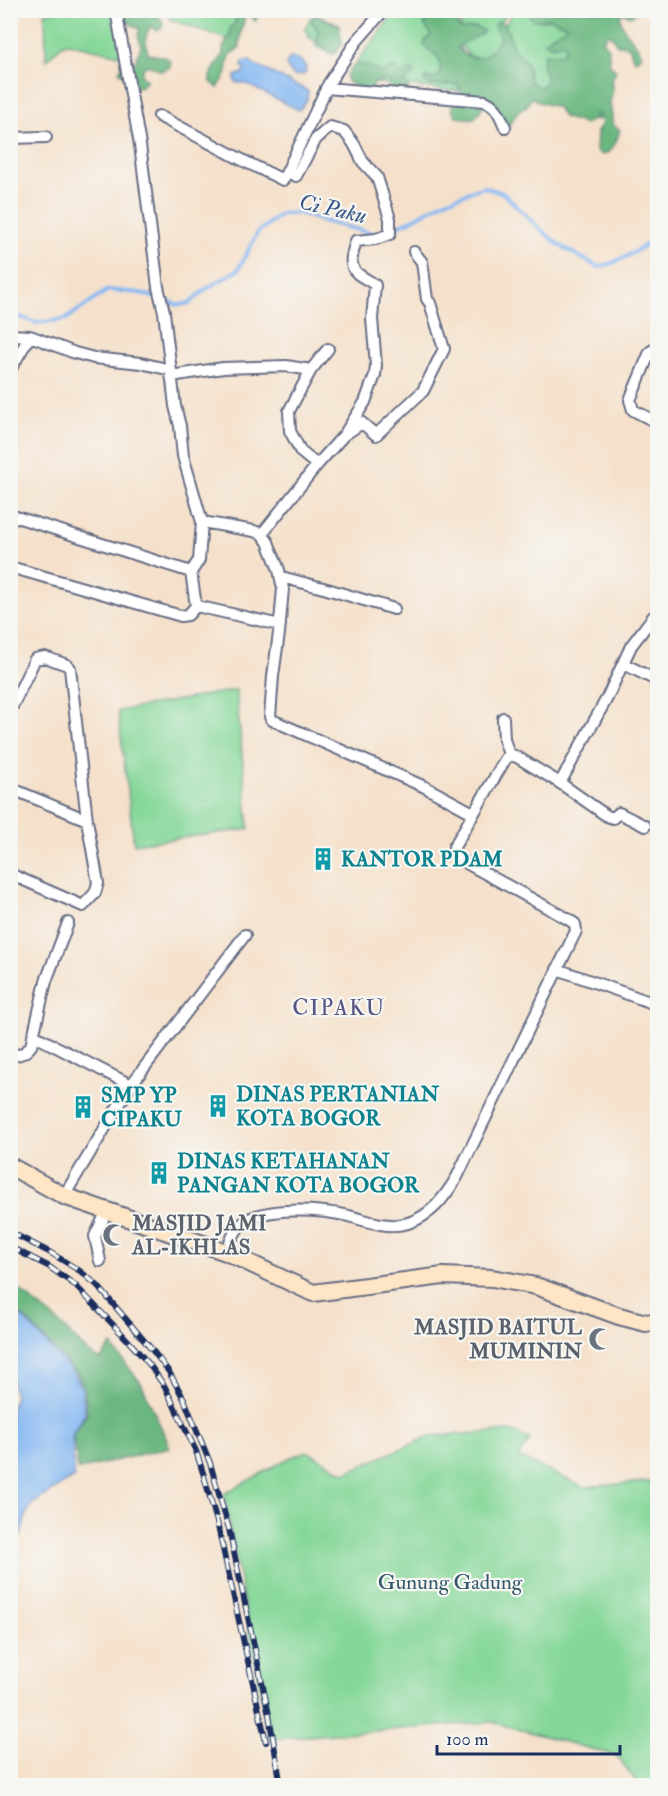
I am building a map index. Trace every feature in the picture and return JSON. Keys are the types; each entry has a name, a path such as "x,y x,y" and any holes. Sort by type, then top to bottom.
{"street":[{"path":"10,567 181,616 188,615 196,606 191,572 199,560 202,522 183,456 140,145 116,10"},
{"path":"159,116 283,180 326,88 347,54 384,10"},
{"path":"326,88 485,100 493,104 499,112 505,127"},
{"path":"262,534 316,465 344,435 365,402 375,375 376,365 372,319 375,285 356,273 350,260 356,241 376,239 390,234 390,219 377,177 363,162 344,131 330,127 316,139 296,176 288,172"},
{"path":"10,138 46,137"},
{"path":"344,435 362,423 376,435 423,391 444,349 427,299 422,262 414,252"},
{"path":"10,334 30,336 94,358 141,363 171,373 223,368 286,366 311,370"},
{"path":"10,370 30,336"},
{"path":"657,347 650,352 630,400 633,410 657,423"},
{"path":"316,465 301,452 290,431 289,411 311,370 328,349"},
{"path":"10,515 191,572"},
{"path":"202,522 262,534 268,542 281,577 283,588 273,676 270,717 272,720 425,787 473,813"},
{"path":"281,577 394,609"},
{"path":"196,606 280,625"},
{"path":"560,783 596,720 631,646 653,617"},
{"path":"10,711 35,659 45,657 70,668 87,820 98,883 95,893 83,906 10,874"},
{"path":"624,663 657,681"},
{"path":"503,718 504,739 509,755"},
{"path":"226,1252 240,1225 249,1219 283,1210 335,1213 393,1225 406,1224 422,1218 436,1207 457,1177 576,931 575,924 457,857 454,853 454,847 473,813 509,755"},
{"path":"509,755 518,757 560,783 607,816 614,818 619,813 645,826"},
{"path":"10,788 87,820"},
{"path":"10,1055 26,1053 31,1046 46,981 68,923"},
{"path":"64,1196 131,1085 245,935"},
{"path":"557,969 657,1005"},
{"path":"33,1035 131,1085"},
{"path":"10,1166 64,1196 226,1252 302,1290 313,1293 443,1276 492,1278 536,1286 619,1316 646,1323 657,1321"},
{"path":"100,1261 95,1236 107,1211"}],"green space":[{"path":"62,10 116,11 124,56 68,43 62,45 46,60 45,13"},
{"path":"476,10 506,11 505,17 496,26 506,53 476,58 470,56 460,45 461,24"},
{"path":"128,11 162,11 157,15 163,22 162,28 157,31 152,26 146,35 148,54 165,57 170,61 170,67 161,71 146,66 141,75 146,82 140,87 130,86 119,71 122,66 135,62 141,46 138,34 140,29 125,21 122,16"},
{"path":"172,11 239,11 229,40 169,19"},
{"path":"238,11 252,11 257,19 255,21 250,14 245,16 240,47 231,54 227,64 227,73 218,88 210,81 210,76 223,54 230,28 235,23"},
{"path":"396,11 466,11 451,35 459,91 358,81 349,76 351,69"},
{"path":"426,11 476,11 458,23 458,27 462,29 476,27 484,31 458,47 469,57 482,57 487,54 497,44 500,37 494,25 497,22 505,24 515,52 527,64 530,81 542,87 547,79 542,64 544,55 562,54 566,46 563,43 552,46 545,42 567,26 549,18 540,21 531,19 529,11 638,11 631,16 623,13 620,16 623,26 642,55 636,60 629,46 617,45 611,35 607,34 603,42 608,49 610,65 616,71 611,81 613,89 610,102 613,125 620,130 612,148 602,155 596,150 597,132 602,123 599,115 595,114 596,118 585,124 563,117 557,107 539,102 532,97 526,107 519,110 510,124 502,125 496,120 490,106 486,105 473,118 457,117 452,106 463,98 459,85 431,85 424,81 427,77 431,79 440,75 438,58 424,46 425,41 431,35 424,24 431,18"},
{"path":"512,11 527,11 540,21 571,14 608,104 598,120 584,119 536,98 498,28 507,22"},
{"path":"313,13 339,24 342,44 334,54 315,46 317,42 308,37 310,33 304,30"},
{"path":"316,16 339,24 342,44 333,53 328,53 325,47 317,42 318,30 311,21"},
{"path":"357,64 367,65 379,72 395,68 401,75 413,70 414,73 405,82 410,91 391,90 390,82 386,79 374,83 373,89 362,90 347,82 346,76"},
{"path":"236,690 249,829 134,844 118,711"},
{"path":"11,1283 56,1320 88,1352 100,1360 111,1345 141,1383 170,1447 78,1470 73,1435 87,1413 84,1388 77,1373 24,1317 11,1309"},
{"name":"Gunung Gadung","path":"510,1431 530,1439 518,1457 583,1487 657,1481 657,1785 639,1785 617,1756 492,1722 269,1739 224,1494 289,1458 307,1451 345,1473 430,1436"}],"water":[{"path":"291,57 300,60 306,67 305,74 294,76 288,69 286,64"},
{"path":"249,60 308,91 307,100 299,110 244,83 235,81 235,76 243,73 245,69 242,66 243,62"},
{"path":"10,1310 23,1318 75,1374 82,1388 85,1413 72,1435 74,1478 32,1504 26,1515 21,1535 11,1544 10,1412 15,1396 11,1378"}],"waterway":[{"name":"Ci Paku","path":"391,229 443,202 483,187 503,193 559,245 598,267 622,259 658,237"},
{"name":"Ci Paku","path":"10,309 13,314 36,323 66,319 108,290 140,293 179,305 190,303 206,289 238,270 258,232 281,214 300,213 379,235"}],"railway":[{"path":"10,1232 51,1253 97,1285 153,1351 169,1372 184,1399 210,1463 229,1529 269,1715 281,1786"},
{"path":"10,1247 48,1266 75,1285 149,1364 165,1387 196,1451 204,1476 217,1522 266,1742"}],"place":[{"name":"KANTOR PDAM","path":"323,859"},
{"name":"DINAS PERTANIAN KOTA BOGOR","path":"218,1106"},
{"name":"SMP YP CIPAKU","path":"83,1107"},
{"name":"DINAS KETAHANAN PANGAN KOTA BOGOR","path":"159,1173"},
{"name":"MASJID JAMI AL-IKHLAS","path":"114,1235"},
{"name":"MASJID BAITUL MUMININ","path":"600,1339"}],"district":[{"name":"CIPAKU","path":"339,1007"}]}
